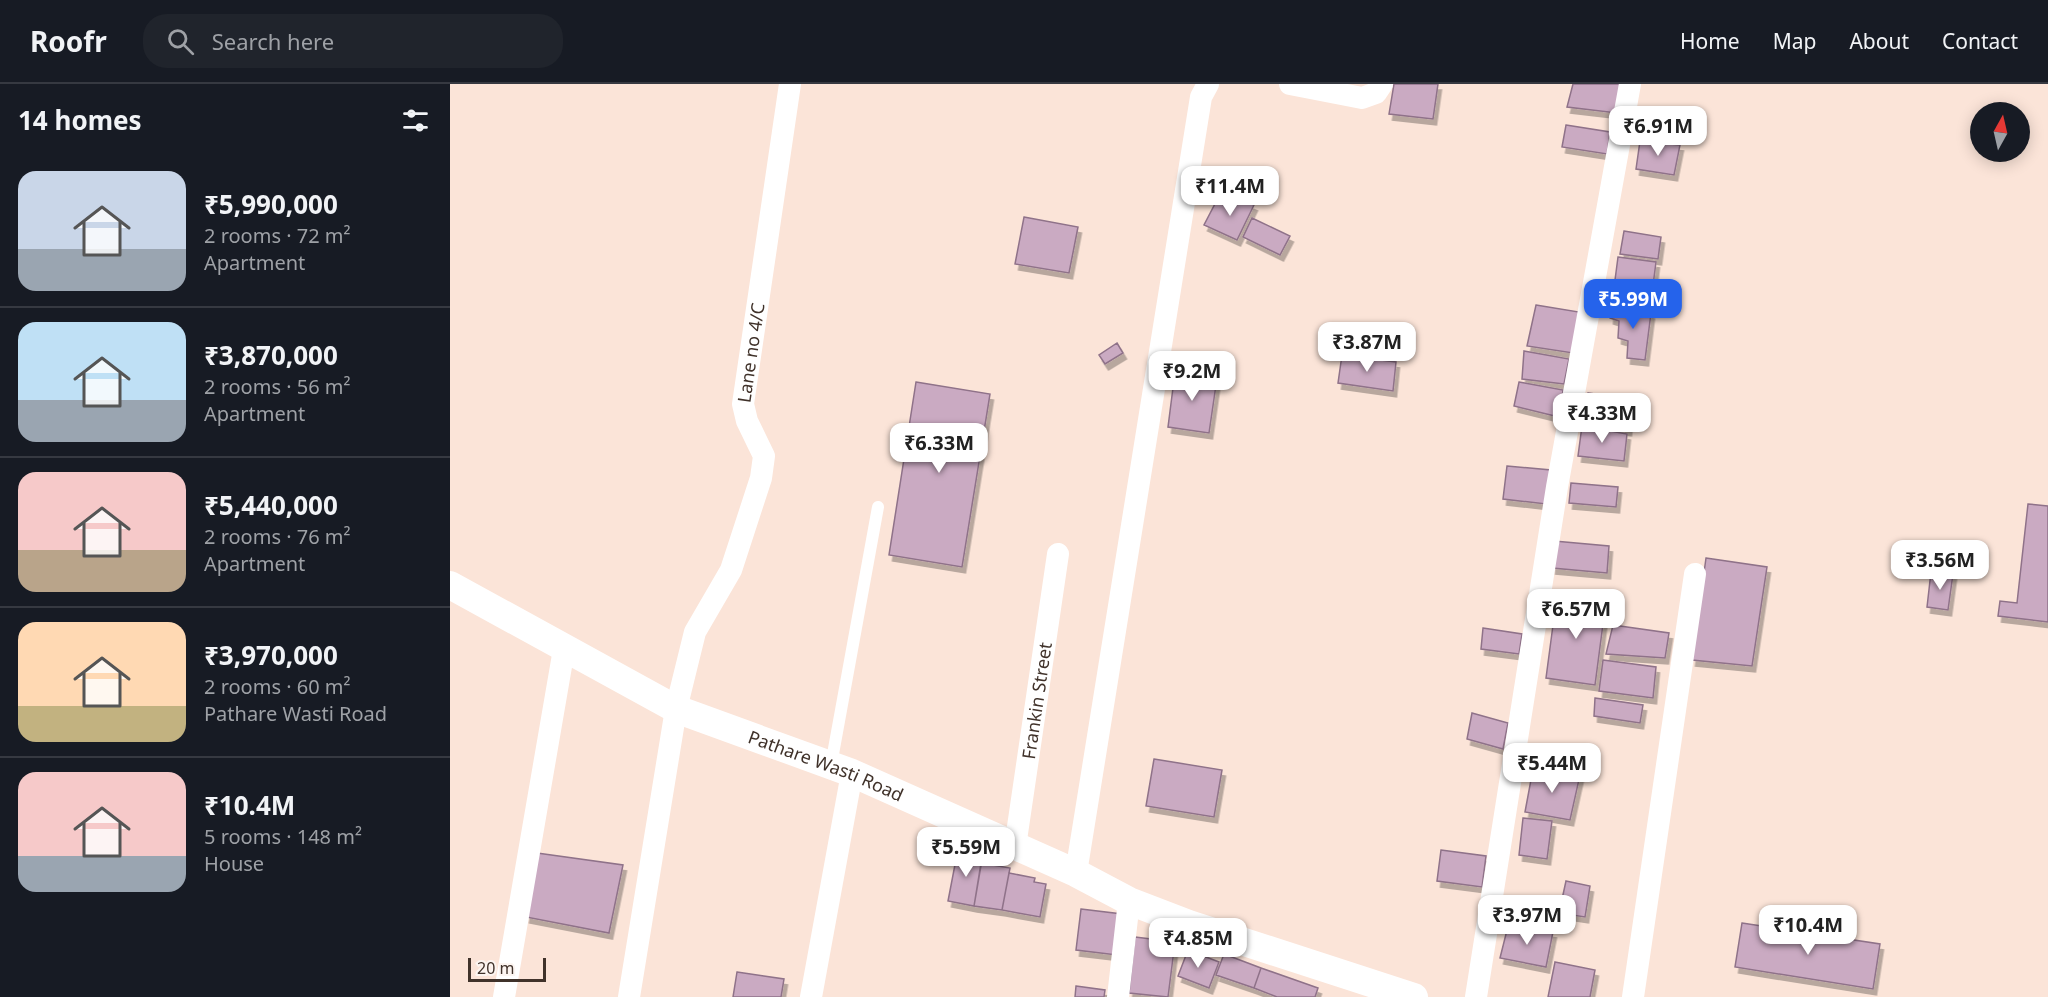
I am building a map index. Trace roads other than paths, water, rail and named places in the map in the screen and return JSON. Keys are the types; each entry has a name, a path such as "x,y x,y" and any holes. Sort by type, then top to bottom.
{"street":[{"name":"Lane no 4/C","path":"629,997 676,709 695,632 731,570 761,478 764,456 747,421 743,404 790,84"},
{"path":"1076,873 1201,97 1208,84"},
{"path":"1290,84 1362,98 1376,93 1382,84"},
{"path":"1476,997 1559,475 1630,84"},
{"name":"Frankin Street","path":"1015,847 1058,554"},
{"path":"1634,997 1695,574"},
{"name":"Pathare Wasti Road","path":"450,585 676,709 841,769 1076,873 1129,901 1189,924 1414,997"},
{"path":"504,997 564,649"},
{"path":"811,997 841,769"},
{"path":"1118,997 1129,901"}],"lane":[{"path":"841,769 878,507"}]}
